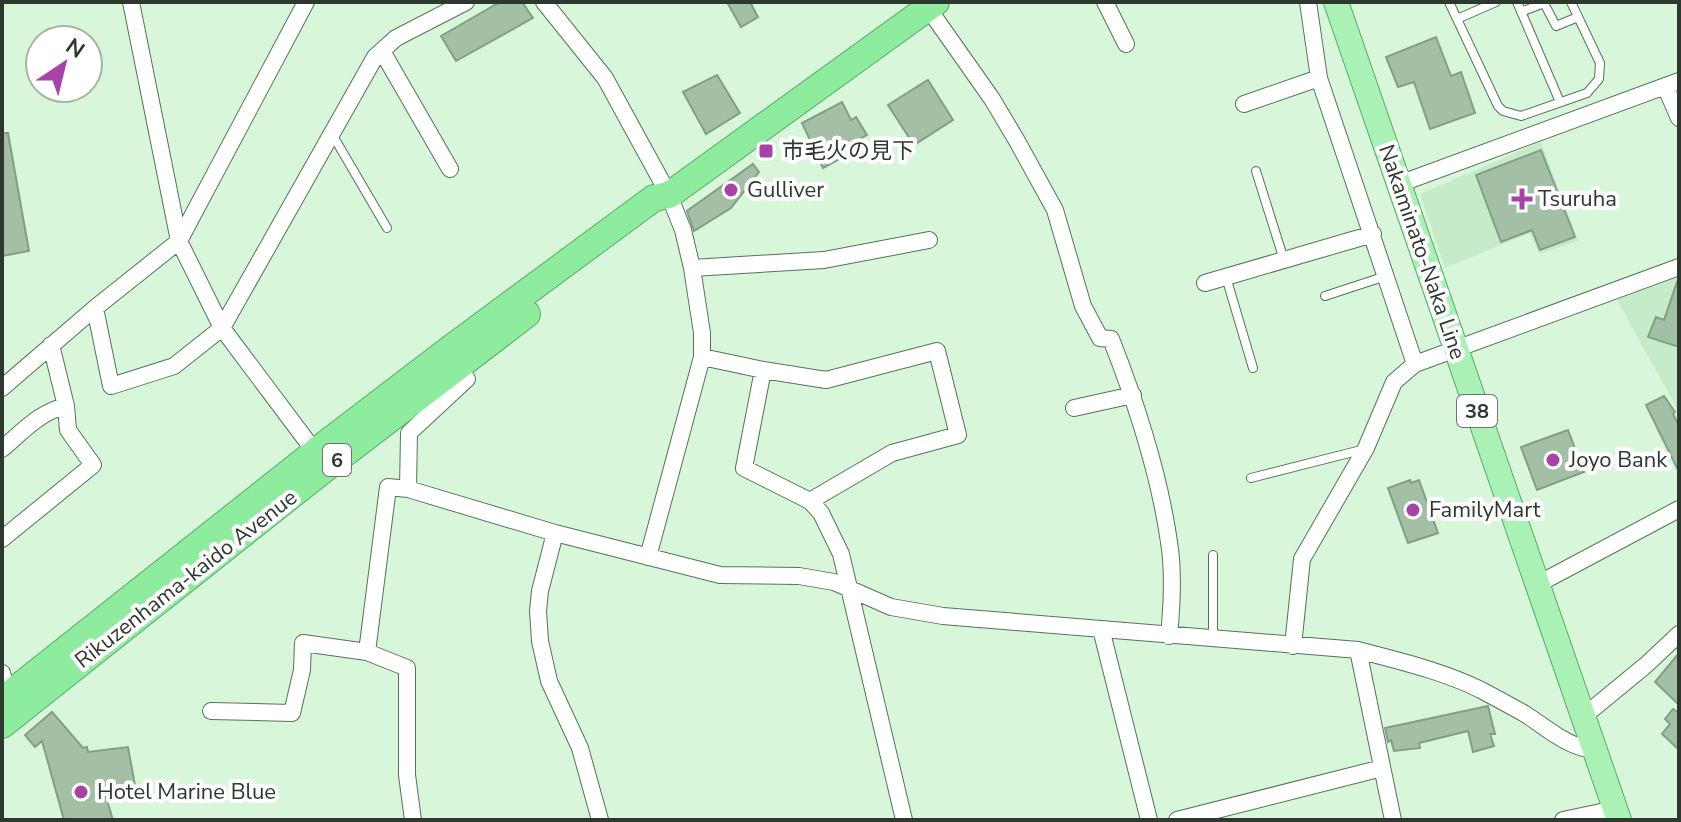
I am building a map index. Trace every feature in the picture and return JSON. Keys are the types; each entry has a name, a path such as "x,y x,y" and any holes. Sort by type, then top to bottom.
{"highway":[{"name":"Rikuzenhama-kaido Avenue","path":"2,725 459,342 654,198 669,195 932,5"},
{"name":"Rikuzenhama-kaido Avenue","path":"4,689 321,459 458,366 664,211 669,195"}],"main road":[{"name":"Nakaminato-Naka Line","path":"1336,2 1617,814"}],"street":[{"path":"131,2 179,241 222,328 321,459"},
{"path":"2,388 179,241 306,2"},
{"path":"95,308 111,386 174,366 222,328 375,57 396,38 466,2"},
{"path":"544,2 605,78 669,195 683,230 692,268 702,333 702,357 648,557"},
{"path":"1105,2 1126,44"},
{"path":"1308,2 1319,78 1415,364"},
{"path":"932,5 992,99 1055,210 1083,306 1100,338 1111,339 1133,395 1152,455 1170,544 1172,607 1169,636"},
{"path":"382,51 450,169"},
{"path":"1244,104 1319,78"},
{"path":"1399,184 1672,83 1679,118"},
{"path":"1205,283 1373,234"},
{"path":"692,268 824,260 929,240"},
{"path":"1293,646 1302,559 1366,448 1394,382 1415,364 1679,267"},
{"path":"2,539 93,465 68,430 66,406 51,345"},
{"path":"702,357 826,380 937,351 958,435 892,453 810,501"},
{"path":"408,489 409,433 467,379 458,366"},
{"path":"763,370 744,468 810,501 821,513 841,554 904,820"},
{"path":"1074,408 1133,395"},
{"path":"2,449 44,414 66,406"},
{"path":"367,652 388,487 408,489 555,533 720,575 799,576 834,582 891,607 943,616 1358,650 1416,666 1479,689 1582,749 1595,750"},
{"path":"1538,584 1679,509"},
{"path":"555,533 540,591 540,641 549,681 580,748 600,820"},
{"path":"1101,629 1149,820"},
{"path":"1584,716 1679,634"},
{"path":"211,711 292,713 302,670 303,643 367,652 407,668 407,775 413,820"},
{"path":"1358,650 1393,820"},
{"path":"1177,820 1382,768"},
{"path":"1563,820 1617,814"}],"lane":[{"path":"1449,2 1498,106 1503,111 1521,116 1587,93 1599,79 1600,63 1571,2"},
{"path":"1457,19 1496,2"},
{"path":"1517,2 1560,102"},
{"path":"1521,12 1544,3 1556,26 1578,17"},
{"path":"1544,108 1551,128"},
{"path":"332,133 387,228"},
{"path":"1256,171 1284,260"},
{"path":"1325,296 1387,275"},
{"path":"1226,277 1253,368"},
{"path":"1251,478 1366,448"},
{"path":"1213,555 1213,639"}],"shaded area":[{"path":"1541,142 1578,241 1539,254 1530,233 1445,268 1420,194"},
{"path":"1679,276 1679,412 1617,300"}],"building":[{"path":"500,2 522,2 533,18 456,61 441,36"},
{"path":"727,2 750,2 758,17 741,27"},
{"path":"1436,37 1451,76 1461,72 1475,113 1430,129 1414,82 1398,87 1386,57"},
{"path":"717,75 740,113 706,134 683,92"},
{"path":"928,80 953,120 914,145 888,105"},
{"path":"842,102 851,120 856,117 867,135 860,139 863,146 823,168 802,123"},
{"path":"2,133 8,133 29,251 2,256"},
{"name":"Tsuruha","path":"1541,150 1575,237 1540,250 1532,230 1501,242 1476,175"},
{"name":"Gulliver","path":"753,164 759,172 731,208 694,231 687,211"},
{"path":"1677,282 1679,347 1648,337 1656,317 1664,320"},
{"path":"1664,396 1675,412 1673,414 1679,426 1679,472 1646,405"},
{"name":"Joyo Bank","path":"1568,430 1584,472 1537,490 1521,447"},
{"name":"FamilyMart","path":"1410,480 1411,483 1419,480 1438,533 1408,543 1388,488"},
{"path":"1679,653 1679,705 1655,682"},
{"path":"1488,706 1495,734 1490,734 1494,746 1473,752 1468,731 1419,743 1420,748 1394,751 1391,740 1388,742 1385,728"},
{"path":"1673,709 1679,713 1679,750 1662,734 1670,724 1665,719"},
{"path":"52,712 83,748 87,747 88,752 128,747 136,791 106,797 113,820 64,820 42,741 35,747 25,735"}],"place":[{"name":"市毛火の見下","path":"766,151"},
{"name":"Gulliver","path":"731,190"},
{"name":"Tsuruha","path":"1522,199"},
{"name":"Joyo Bank","path":"1553,460"},
{"name":"FamilyMart","path":"1413,510"},
{"name":"Hotel Marine Blue","path":"81,792"}]}
